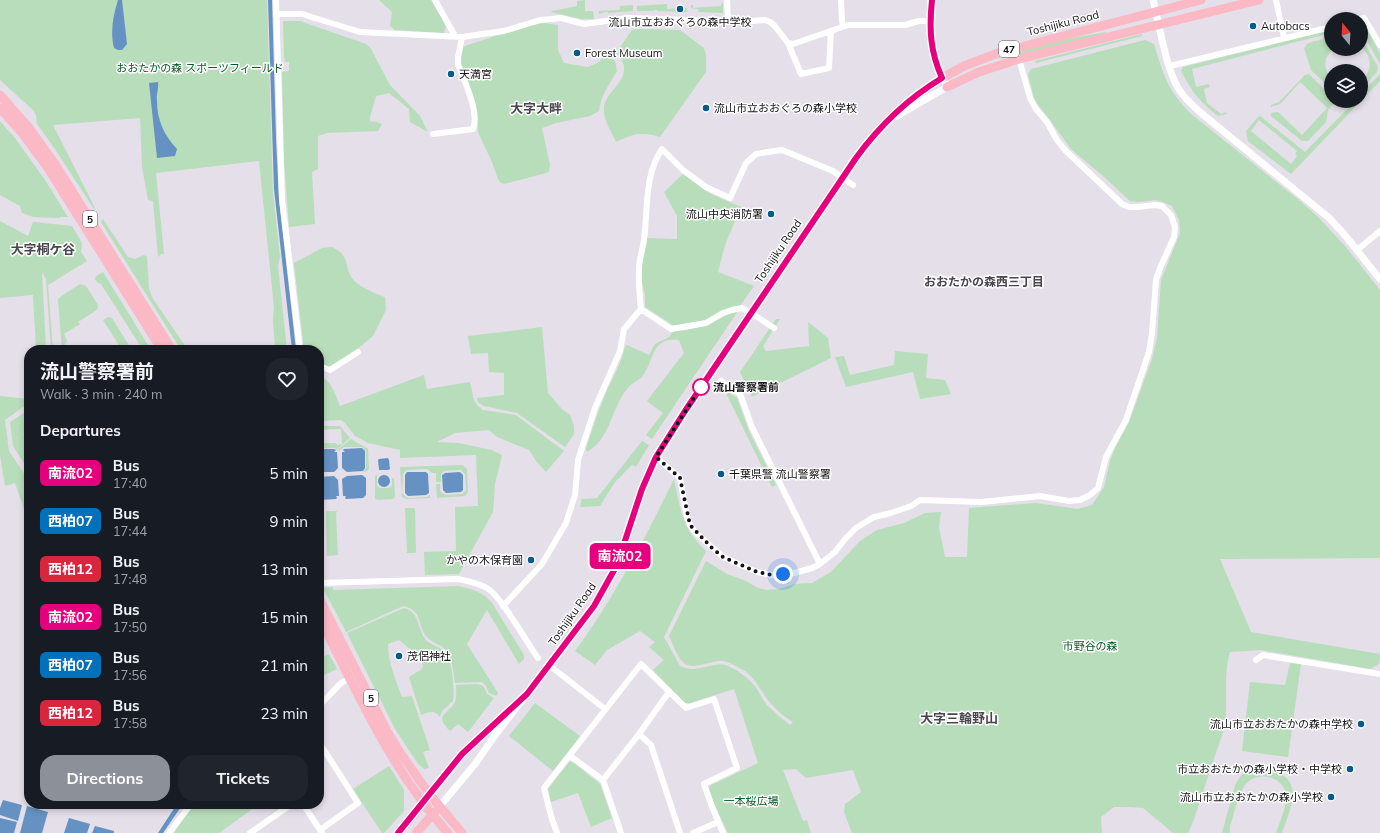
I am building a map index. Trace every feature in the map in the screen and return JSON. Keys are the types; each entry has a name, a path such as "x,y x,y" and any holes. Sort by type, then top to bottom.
{"main road":[{"name":"Toshijiku Road","path":"942,78 975,61 1005,51 1201,0"},
{"name":"47","path":"947,87 979,72 1019,59 1259,0"},
{"name":"5","path":"0,95 30,129 55,164 169,345"},
{"name":"5","path":"0,108 48,168 159,345"},
{"name":"5","path":"324,608 387,731 401,754 430,794 462,833"},
{"name":"5","path":"324,627 370,719 386,747 423,804 448,833"},
{"name":"Toshijiku Road","path":"398,833 430,794"},
{"name":"Toshijiku Road","path":"416,833 440,806"}],"street":[{"path":"276,0 282,199 299,345"},
{"path":"433,134 473,129 475,114 458,64 459,37 435,0"},
{"path":"726,0 728,21"},
{"path":"841,0 843,26"},
{"path":"882,126 915,104 947,87 942,78 931,43 930,21 932,0"},
{"path":"1153,0 1170,66 1178,88 1191,104 1319,208 1335,224 1380,279"},
{"path":"1276,0 1284,38"},
{"path":"276,14 302,14 360,32 459,37 504,31 540,20 561,18 584,24 628,18 740,22 765,20 770,22 788,43 801,74 829,68 831,31"},
{"path":"788,43 793,44 848,25 905,25 919,21 930,21"},
{"path":"1368,24 1380,44"},
{"path":"1170,66 1324,29"},
{"path":"656,457 680,478 690,525 712,548 723,557 757,572 772,575 794,573 820,564 835,552 856,528 874,517 904,508 920,500 981,502 1040,496 1069,501 1080,500 1090,495 1098,488 1106,456 1126,420 1149,352 1156,280 1174,237 1174,221 1171,214 1162,206 1155,204 1129,207 1122,204 1065,150 1030,98 1019,59"},
{"name":"Toshijiku Road","path":"440,806 475,764 594,606 617,565 642,489 656,457 685,411 859,153 882,126 903,105 942,78"},
{"path":"503,606 542,564 566,524 574,495 578,460 595,408 620,351 624,329 641,310 639,270 644,242 646,202 653,168 662,149 683,170 706,187 730,198 746,163 756,154 782,150 833,171 852,185"},
{"path":"1357,250 1380,231"},
{"path":"641,310 671,329 706,323 732,310 742,308 774,328"},
{"path":"324,368 330,370 358,352"},
{"path":"721,381 740,394 752,427 820,564"},
{"path":"324,583 458,579 476,583 489,589 503,606 538,658"},
{"path":"1256,660 1263,655 1380,674"},
{"path":"557,833 544,788 641,664 686,708 714,699 737,768 704,784 718,822 724,833"},
{"path":"550,665 606,709"},
{"path":"324,701 341,683 350,678"},
{"path":"603,780 669,692"},
{"name":"Toshijiku Road","path":"430,794 462,754 527,694"},
{"path":"638,734 651,744 680,833"},
{"path":"307,809 321,832 358,803 324,750"},
{"path":"570,756 603,780 622,833"},
{"path":"169,833 187,809"},
{"path":"250,833 285,809"},
{"path":"693,833 718,822"}],"green space":[{"name":"おおたかの森 スポーツフィールド","path":"0,0 267,0 273,192 280,257 278,266 286,345 275,345 273,320 274,308 259,161 156,173 164,254 161,254 158,257 153,201 148,200 142,167 140,118 53,125 95,208 94,209 37,124 34,111 0,80"},
{"path":"379,0 431,0 446,25 444,33 394,30 390,25 392,12"},
{"path":"585,0 585,11 593,11 594,19 581,19 551,12 577,6 577,1"},
{"path":"723,3 723,13 699,12 698,9 691,8 691,5 693,5 693,8 721,6"},
{"path":"667,4 667,9 687,8 687,12 657,10 637,11 637,6"},
{"path":"633,5 633,11 606,12 599,14 599,11 618,10 620,9 620,6"},
{"path":"283,21 300,21 366,44 371,49 390,85 420,116 428,132 410,122 409,109 389,93 376,96 370,121 382,124 378,131 327,133 318,136 318,169 312,172 315,224 289,227 284,162 282,72 289,71 289,62 285,62 284,57"},
{"path":"544,23 558,25 558,50 564,63 588,67 599,62 605,55 615,61 617,71 603,95 599,111 590,116 556,123 542,128 550,165 549,171 504,184 498,179 478,132 477,114 460,63 463,48 465,46 522,27"},
{"path":"632,30 680,30 704,48 706,55 706,72 660,137 647,134 637,134 616,142 605,119 605,104 623,76 623,63 616,53"},
{"path":"1368,31 1380,53 1380,64 1368,43"},
{"path":"1324,32 1324,35 1192,69 1196,87 1209,84 1210,87 1204,89 1207,103 1221,114 1227,112 1226,114 1218,116 1201,101 1193,91 1181,71 1183,67"},
{"path":"1107,33 1033,52 995,59 1050,43"},
{"path":"1142,34 1142,36 1036,63 1035,61"},
{"path":"1324,39 1324,56 1327,56 1324,64 1324,82 1311,70 1304,48 1308,43"},
{"name":"市野谷の森","path":"1145,40 1154,44 1167,82 1183,106 1317,216 1346,247 1380,290 1380,558 1220,559 1251,632 1380,654 1379,664 1370,669 1261,650 1230,652 1226,679 1225,726 1188,833 1173,833 1143,808 1114,807 1101,817 1102,833 852,833 844,812 845,804 861,792 853,770 806,778 796,769 783,770 803,821 807,820 811,833 728,833 714,804 709,788 711,785 758,763 734,689 690,703 685,703 653,670 664,660 649,647 655,642 640,631 607,650 595,665 575,651 590,631 616,588 674,479 683,518 691,534 706,551 664,637 680,666 693,669 716,665 728,666 751,681 767,705 790,725 793,722 773,706 755,681 745,671 723,661 690,666 682,661 676,652 669,636 706,561 727,574 746,581 758,588 767,590 779,589 794,584 812,583 831,572 860,541 877,530 904,523 925,513 941,512 939,527 945,557 967,557 969,508 1036,503 1078,509 1092,505 1104,487 1110,461 1129,422 1152,359 1157,338 1161,280 1180,233 1179,220 1172,206 1160,201 1130,201 1071,149 1037,104 1028,74 1031,69"},
{"path":"1368,49 1378,67 1377,72 1368,82 1370,64"},
{"path":"1309,74 1324,89 1324,105 1300,82 1280,104 1271,107 1271,105 1279,102 1305,75"},
{"path":"1380,74 1380,81 1368,94 1368,87"},
{"path":"1327,108 1330,108 1326,122 1308,141 1302,141 1271,116 1271,113 1278,112 1302,135"},
{"path":"1348,108 1354,108 1291,174 1248,141 1246,131 1260,116 1305,152","holes":["1259,120 1297,151 1295,154 1297,156 1291,164 1251,131"]},
{"path":"0,121 15,138 45,180 68,217 33,217 22,213 20,206 0,195"},
{"path":"683,174 709,193 741,207 725,245 718,272 754,286 740,306 706,321 676,327 645,307 645,295 641,278 641,269 647,238 677,239 677,216 664,192"},
{"path":"103,219 128,257 135,259 144,255 147,257 149,289 153,299 185,345 178,345 101,222"},
{"path":"0,221 28,236 33,222 72,226 82,243 81,252 87,261 48,285 53,345 51,345 46,279 42,272 46,345 36,345 33,295 0,298"},
{"path":"332,247 342,254 345,258 349,273 354,281 385,297 386,310 373,336 350,355 330,367 324,365 324,345 303,345 294,263 322,248"},
{"path":"103,272 148,345 140,345 101,284 95,279 96,276"},
{"path":"80,284 86,286 98,305 97,310 78,322 80,324 64,334 67,341 64,345 62,345 58,300 60,297"},
{"path":"738,311 652,439 646,435 663,413 647,401 684,353 679,340 670,340 659,345 643,376 631,385 624,393 605,433 594,447 587,452 586,448 600,408 627,345 649,355 655,344 669,337 674,330 690,330"},
{"path":"108,317 112,318 129,345 119,345 103,320"},
{"path":"776,319 780,319 763,346 766,351 809,346 808,322 828,338 831,358 752,397 740,372"},
{"path":"542,327 548,393 562,409 570,415 574,426 574,434 565,447 517,413 484,406 478,402 477,398 504,395 504,373 489,372 488,353 471,354 468,336"},
{"path":"895,351 928,354 926,378 945,380 951,394 920,399 913,372 846,387 835,357 844,356 850,375 894,365"},
{"path":"424,375 427,389 470,382 474,400 483,410 516,415 564,451 546,472 529,450 497,437 489,430 455,433 437,442 458,443 492,450 502,455 495,484 493,512 459,574 425,575 424,552 456,551 455,507 478,506 476,455 400,458 400,450 368,443 355,436 341,420 324,421 324,379 330,384 335,392 340,406"},
{"path":"726,393 729,393 737,398 749,431 776,485 772,487"},
{"path":"0,396 24,398 24,407 5,420 9,451 24,474 24,509 15,483 5,486 0,455"},
{"path":"24,413 24,463 13,446 10,422"},
{"path":"324,426 340,426 350,438 336,450 335,448 324,448 324,443 336,443 337,445 342,444 341,429 324,430"},
{"path":"351,439 368,449 369,469 367,471 363,472 366,468 366,451 362,447 344,447 339,451 337,450"},
{"path":"642,441 649,445 636,467 632,465 615,482 600,506 580,507 582,499 597,498"},
{"path":"462,465 467,469 468,492 465,496 437,498 436,484 440,484 440,491 445,495 462,494 466,490 465,474 461,470 444,471 441,474 441,482 436,482 436,473 432,473 427,469 406,470 403,474 402,493 407,498 427,497 430,495 430,498 406,499 402,497 400,467"},
{"path":"377,474 377,486 380,488 389,488 392,486 392,478 394,478 395,497 393,499 375,499 375,476"},
{"path":"405,508 414,508 415,510 415,553 407,553"},
{"path":"327,511 337,511 338,555 327,556"},
{"path":"459,586 477,592 485,596 492,603 524,655 524,659 519,664 487,610 467,644 498,693 496,696 489,693 486,686 482,682 455,683 452,663 448,653 445,649 431,641 426,636 419,618 414,611 403,606 346,632 324,588 333,587 333,590"},
{"path":"404,608 413,613 416,617 426,640 447,654 453,677 453,701 442,711 440,717 438,714 433,712 421,715 409,677 422,669 423,665 416,654 399,640 388,644 391,665 402,697 412,696 430,750 423,752 429,768 424,769 418,764 395,729 347,633"},
{"path":"329,654 337,669 324,675 324,656"},
{"path":"1290,663 1301,664 1288,757 1242,751 1250,682 1285,685"},
{"path":"477,684 483,686 487,694 494,698 468,732 458,724 450,731 442,718 455,702 456,685"},
{"path":"535,703 580,736 553,771 509,736"},
{"path":"569,762 573,762 600,784 612,818 591,827 578,793 551,802 548,789"},
{"path":"389,766 404,790 404,811 384,833 382,833 353,789"},
{"path":"1263,767 1277,771 1286,777 1291,784 1293,792 1292,801 1282,833 1276,833 1286,803 1286,794 1279,782 1267,777 1260,777 1248,782 1243,788 1230,826 1230,833 1222,833 1235,785 1242,774"},
{"path":"191,809 252,809 219,833 174,833"}],"water":[{"path":"118,0 122,0 127,44 122,50 114,48 112,36 113,18"},
{"path":"268,0 272,0 279,200 295,345 291,345 274,189"},
{"path":"158,82 158,115 165,133 177,149 175,156 157,158 149,83"},
{"path":"362,448 365,451 365,468 363,471 347,472 342,468 342,452 345,452 343,450"},
{"path":"324,449 334,449 336,450 334,452 337,452 338,468 334,472 324,472"},
{"path":"388,458 390,469 379,470 378,460"},
{"path":"407,472 426,472 428,474 429,493 426,495 408,496 405,493 405,475"},
{"path":"460,472 463,475 463,490 461,492 446,493 443,490 442,475 445,473"},
{"path":"362,475 366,478 366,495 363,498 346,499 346,496 343,496 342,479 347,476"},
{"path":"382,475 386,475 390,481 386,487 382,487 378,483 378,479"},
{"path":"334,476 338,480 339,496 336,496 336,499 324,500 324,477"},
{"path":"3,800 22,805 18,821 0,815 0,808"},
{"path":"26,809 38,809 48,812 42,833 20,833"},
{"path":"174,809 180,809 163,833 158,833"},
{"path":"0,818 17,822 14,833 0,833"},
{"path":"69,818 90,824 87,833 64,833"},
{"path":"95,826 114,831 114,833 92,833"}],"bus line":[{"name":"南流02","path":"398,833 462,754 527,694 594,606 617,565 636,505 656,457 685,411 787,258 871,137 903,105 942,78 931,43 930,21 932,0"}],"place":[{"name":"流山市立おおぐろの森中学校","path":"680,9"},
{"name":"Autobacs","path":"1253,26"},
{"name":"Forest Museum","path":"577,53"},
{"name":"天満宮","path":"451,74"},
{"name":"流山市立おおぐろの森小学校","path":"706,108"},
{"name":"流山中央消防署","path":"771,214"},
{"name":"流山警察署前","path":"701,387"},
{"name":"千葉県警 流山警察署","path":"721,474"},
{"name":"かやの木保育園","path":"531,560"},
{"name":"茂侶神社","path":"399,656"},
{"name":"流山市立おおたかの森中学校","path":"1361,724"},
{"name":"市立おおたかの森小学校・中学校","path":"1350,769"},
{"name":"流山市立おおたかの森小学校","path":"1331,797"}],"district":[{"name":"大字大畔","path":"536,108"},
{"name":"大字桐ケ谷","path":"43,249"},
{"name":"おおたかの森西三丁目","path":"984,281"},
{"name":"大字三輪野山","path":"959,718"}],"route":[{"path":"701,387 656,457 680,478 687,517 690,525 695,532 712,548 723,557 757,572 772,575 783,574"}],"park label":[{"name":"一本桜広場","path":"751,801"}]}
